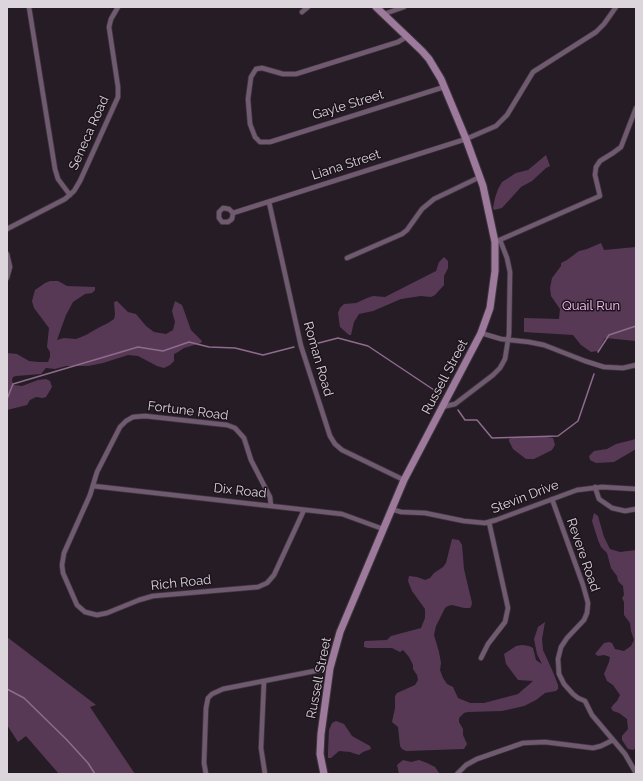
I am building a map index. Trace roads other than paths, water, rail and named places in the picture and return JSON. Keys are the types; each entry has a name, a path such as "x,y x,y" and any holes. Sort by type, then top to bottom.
{"street":[{"path":"30,7 55,169 58,179 70,195"},
{"name":"Seneca Road","path":"7,229 70,195 80,181 118,97 118,87 109,27 111,19 118,7"},
{"path":"302,12 308,7"},
{"name":"Russell Street","path":"324,774 321,760 320,742 330,668 340,632 404,480 481,334 490,308 498,241 480,176 438,73 429,59 408,36 376,7"},
{"path":"384,14 404,7"},
{"name":"Liana Street","path":"233,213 466,139 490,128 501,122 509,112 533,72 596,32 604,24 616,7"},
{"name":"Gayle Street","path":"408,36 398,42 296,74 283,74 262,68 256,69 253,73 250,84 248,110 251,130 258,140 270,142 444,87"},
{"path":"442,407 455,404 496,373 505,358 508,340 510,272 507,258 498,241 600,196 595,175 596,167 600,161 621,147 636,108"},
{"path":"347,258 402,234 407,230 422,210 434,199 480,176"},
{"name":"Roman Road","path":"270,202 301,346 330,436 335,444 342,450 404,480"},
{"path":"7,254 10,267 7,278"},
{"path":"481,334 494,338 544,345 585,362 604,367 623,368 636,365"},
{"name":"Fortune Road","path":"93,486 97,472 120,427 133,417 145,416 229,426 237,429 244,438 251,460 271,498 271,506"},
{"name":"Dix Road","path":"93,486 345,515 383,529"},
{"name":"Rich Road","path":"93,486 65,549 62,565 63,573 75,602 85,612 94,615 104,614 153,596 254,587 264,584 274,575 304,510"},
{"path":"595,487 599,499 612,508 625,511 636,509"},
{"name":"Stevin Drive","path":"391,509 401,512 425,513 478,523 489,522 577,490 595,487 636,489"},
{"name":"Revere Road","path":"552,498 588,603 587,613 584,620 565,640 561,647 558,659 558,670 566,687 576,697 585,700 592,715 625,754 636,773"},
{"path":"481,658 488,644 505,622 508,608 489,522"},
{"path":"206,774 204,765 206,716 207,701 210,696 223,689 330,668"},
{"path":"264,681 261,748 265,774"},
{"path":"457,774 472,762 523,743 545,742 593,748 613,740"}],"waterway":[{"path":"598,352 609,335 636,326"},
{"path":"311,345 338,338 368,346 440,394"},
{"path":"7,399 13,384 138,347 163,351 189,342 209,347 235,348 263,355 294,347"},
{"path":"458,410 465,420 477,420 492,438 558,436 578,421 594,374"},
{"path":"7,689 24,698 66,739 88,763 95,774"}],"park label":[{"name":"Quail Run","path":"591,306"}]}
